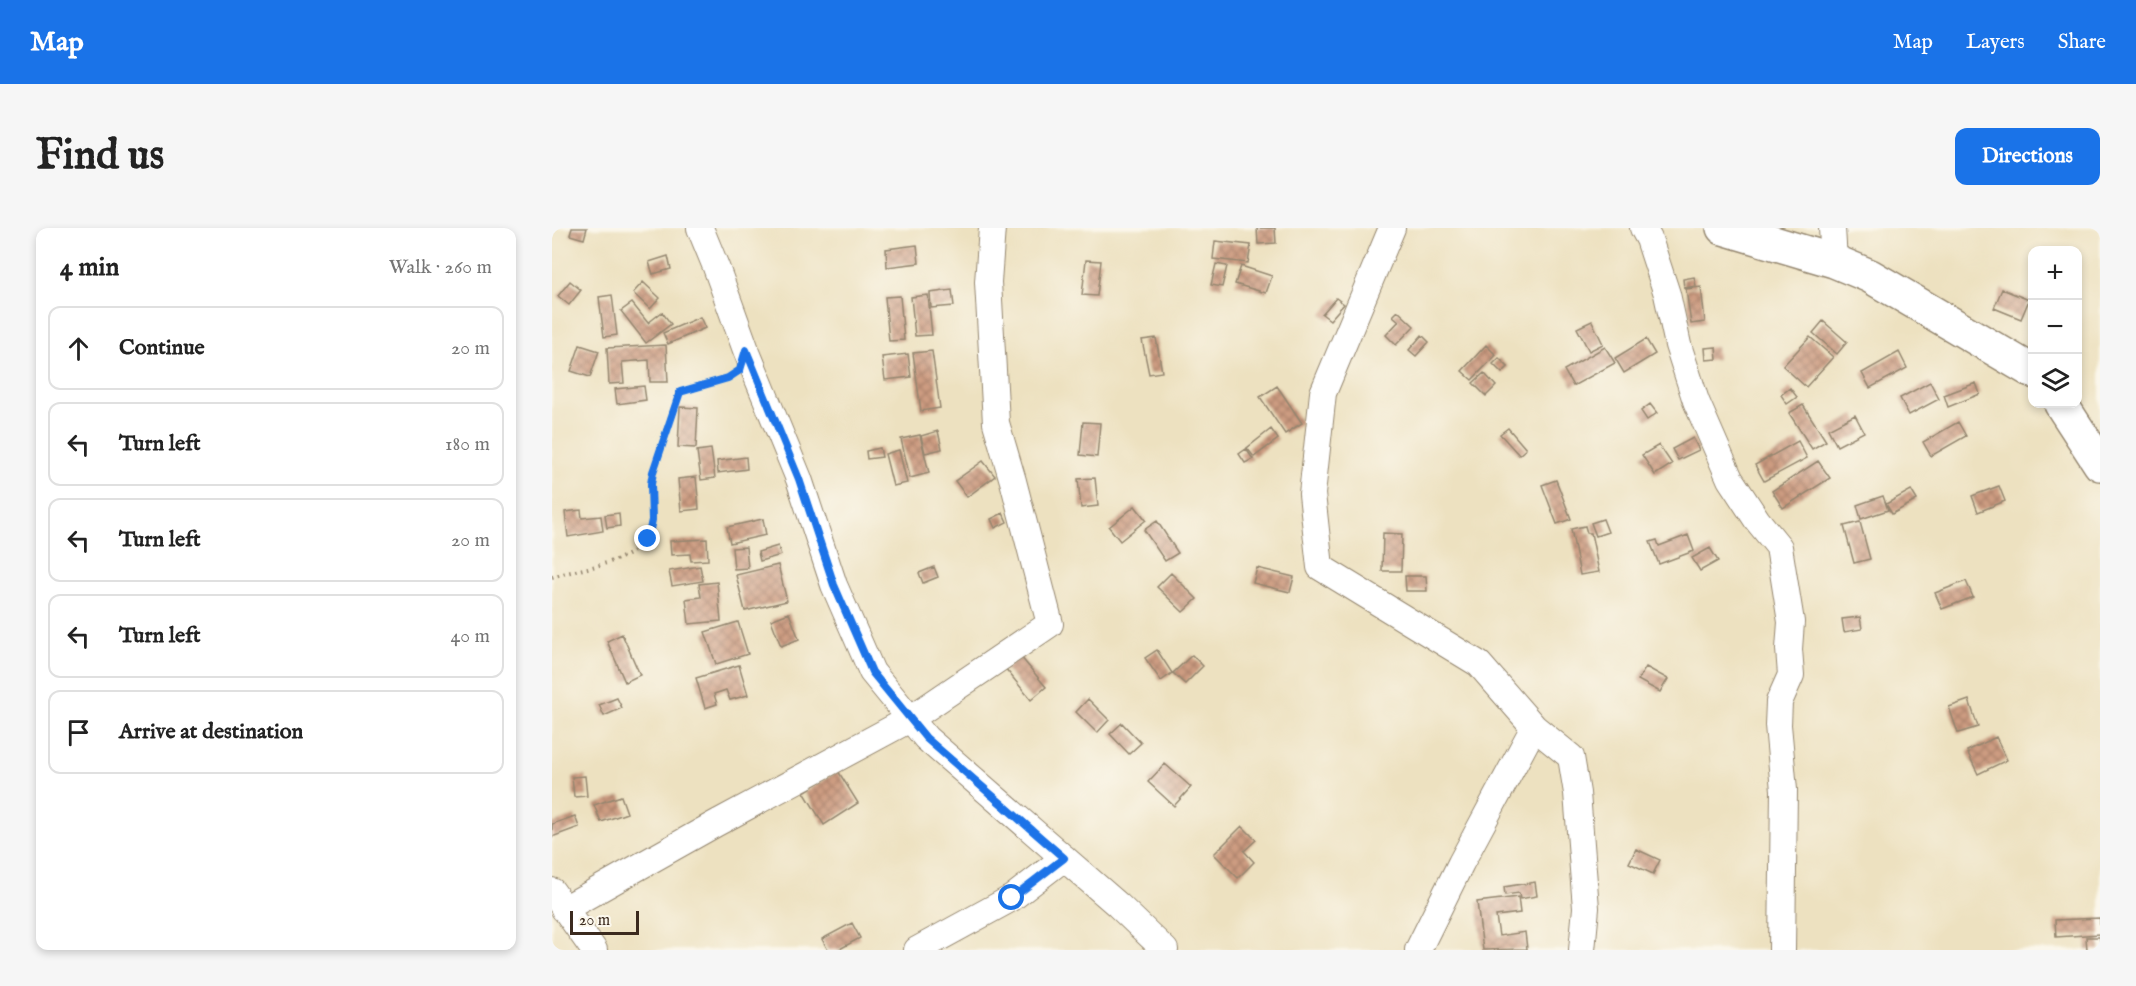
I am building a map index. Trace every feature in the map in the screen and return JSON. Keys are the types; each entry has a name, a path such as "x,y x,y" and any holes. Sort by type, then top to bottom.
{"street":[{"path":"700,228 746,350 799,479 834,585 872,672 926,738 1118,905 1165,950"},
{"path":"594,950 558,900 715,824 910,719 1050,624 996,423 988,282 992,228"},
{"path":"1392,228 1323,393 1312,494 1320,567 1479,664 1534,727 1571,757 1577,794 1586,908 1582,950"},
{"path":"1643,228 1649,238 1667,294 1678,345 1696,401 1730,479 1757,520 1779,547 1791,622 1789,649 1791,675 1779,702 1778,725 1784,790 1782,950"},
{"path":"1723,228 1834,261 1870,276 2028,369"},
{"path":"1832,228 1834,261"},
{"path":"2064,408 2100,464"},
{"path":"1418,950 1461,863 1534,727"},
{"path":"926,948 1012,898 1064,858"}],"path":[{"path":"552,577 632,554 648,539 652,520 653,472 680,392 728,378 740,370 746,350"}],"building":[{"path":"572,228 587,228 584,239 570,235"},
{"path":"1257,228 1275,228 1276,243 1258,244"},
{"path":"1215,241 1251,245 1248,263 1213,259"},
{"path":"917,245 919,263 887,267 886,249"},
{"path":"668,256 671,269 653,274 649,262"},
{"path":"1086,260 1101,261 1097,296 1082,295"},
{"path":"1216,264 1227,266 1222,287 1211,285"},
{"path":"1241,266 1272,276 1266,293 1235,284"},
{"path":"1694,277 1696,286 1684,288 1683,279"},
{"path":"570,281 581,290 569,305 558,296"},
{"path":"643,282 660,298 650,309 633,293"},
{"path":"1701,287 1705,322 1691,324 1686,289"},
{"path":"2002,289 2028,300 2021,319 1994,308"},
{"path":"952,290 954,306 931,308 930,293"},
{"path":"612,295 617,335 604,337 599,297"},
{"path":"928,295 932,335 915,336 911,297"},
{"path":"900,296 904,340 889,341 885,297"},
{"path":"1336,298 1344,304 1330,320 1322,314"},
{"path":"632,303 648,323 662,312 671,324 646,343 621,311"},
{"path":"1398,311 1414,326 1396,345 1386,335 1399,321 1393,316"},
{"path":"700,317 705,328 668,344 663,333"},
{"path":"1592,321 1603,344 1589,351 1577,328"},
{"path":"1823,321 1847,342 1837,354 1813,333"},
{"path":"1422,335 1429,342 1416,356 1409,350"},
{"path":"1810,337 1833,357 1806,387 1783,366"},
{"path":"1156,338 1162,372 1149,374 1142,340"},
{"path":"1646,339 1655,354 1624,373 1615,358"},
{"path":"580,345 599,351 590,377 571,371"},
{"path":"666,345 668,382 650,382 649,360 622,362 624,383 609,384 607,348"},
{"path":"1486,345 1496,355 1472,380 1462,371"},
{"path":"1605,347 1615,363 1573,386 1564,370"},
{"path":"1716,347 1717,359 1706,360 1705,348"},
{"path":"932,351 940,408 921,411 913,353"},
{"path":"1899,352 1907,368 1870,388 1862,373"},
{"path":"908,354 911,377 885,380 882,357"},
{"path":"1499,358 1508,367 1502,373 1493,364"},
{"path":"1484,373 1496,386 1486,396 1473,383"},
{"path":"1930,382 1939,399 1909,415 1900,398"},
{"path":"1976,383 1980,394 1948,407 1944,395"},
{"path":"644,386 646,400 617,404 615,389"},
{"path":"1277,386 1302,423 1285,434 1260,397"},
{"path":"1790,388 1797,397 1787,404 1781,395"},
{"path":"1650,404 1657,413 1647,420 1641,411"},
{"path":"1803,405 1826,441 1812,449 1789,413"},
{"path":"680,407 698,408 696,448 678,447"},
{"path":"1855,415 1864,432 1837,446 1828,429"},
{"path":"1083,422 1100,423 1097,457 1080,455"},
{"path":"1958,422 1966,436 1931,456 1923,442"},
{"path":"1508,428 1526,449 1519,455 1500,434"},
{"path":"1271,429 1278,439 1254,457 1247,448"},
{"path":"938,431 942,449 925,453 921,436"},
{"path":"920,435 929,473 910,478 901,439"},
{"path":"1693,438 1699,450 1678,460 1672,449"},
{"path":"1798,441 1807,458 1764,481 1755,465"},
{"path":"1659,445 1672,464 1655,475 1642,455"},
{"path":"880,448 882,457 867,459 866,451"},
{"path":"711,449 715,478 701,480 697,451"},
{"path":"1246,449 1253,459 1245,463 1239,454"},
{"path":"899,450 907,483 893,486 885,454"},
{"path":"746,457 747,469 718,473 717,461"},
{"path":"983,461 995,476 967,497 955,481"},
{"path":"1818,461 1830,478 1783,508 1772,491"},
{"path":"696,477 699,509 681,511 678,479"},
{"path":"1095,478 1098,506 1081,508 1078,479"},
{"path":"1556,480 1571,519 1557,524 1542,485"},
{"path":"1999,486 2005,501 1978,512 1972,496"},
{"path":"1911,490 1917,500 1892,514 1886,504"},
{"path":"1883,496 1888,510 1861,519 1857,505"},
{"path":"1135,506 1146,520 1120,541 1109,527"},
{"path":"581,510 582,518 601,516 603,531 568,537 565,512"},
{"path":"619,513 620,526 607,528 605,515"},
{"path":"1003,513 1007,522 995,528 991,519"},
{"path":"763,519 766,535 730,543 727,527"},
{"path":"1603,519 1608,532 1596,536 1591,523"},
{"path":"1157,521 1178,553 1165,561 1144,530"},
{"path":"1860,522 1870,559 1854,563 1844,526"},
{"path":"1585,526 1587,533 1591,533 1599,572 1580,575 1571,529"},
{"path":"1383,533 1402,534 1401,571 1382,571"},
{"path":"1688,535 1694,551 1659,564 1650,542 1657,540 1659,546"},
{"path":"707,539 708,560 691,561 690,554 671,555 670,541"},
{"path":"778,546 781,555 760,561 758,552"},
{"path":"746,547 748,568 734,569 732,548"},
{"path":"1710,548 1718,561 1700,571 1692,558"},
{"path":"778,565 787,601 745,611 736,575"},
{"path":"700,566 703,581 672,586 669,571"},
{"path":"934,567 938,577 923,583 919,573"},
{"path":"1257,568 1294,577 1290,592 1253,583"},
{"path":"1171,573 1197,599 1183,612 1157,587"},
{"path":"1405,576 1426,576 1427,591 1406,591"},
{"path":"1966,581 1973,597 1942,609 1935,593"},
{"path":"717,582 721,621 689,624 686,599 701,597 699,584"},
{"path":"789,613 799,639 781,646 771,620"},
{"path":"1860,617 1862,629 1844,632 1842,619"},
{"path":"738,622 748,654 716,664 705,632"},
{"path":"622,634 640,675 625,682 607,641"},
{"path":"1157,650 1172,673 1161,681 1145,658"},
{"path":"1192,655 1203,666 1185,684 1173,673"},
{"path":"1020,656 1046,687 1031,700 1005,668"},
{"path":"739,665 748,695 730,700 726,690 714,694 717,704 705,708 696,678"},
{"path":"1646,667 1668,679 1660,692 1638,680"},
{"path":"617,698 622,708 604,716 599,705"},
{"path":"1088,699 1109,720 1097,733 1076,712"},
{"path":"1969,700 1978,727 1958,733 1949,707"},
{"path":"1122,723 1141,743 1129,754 1110,734"},
{"path":"1996,737 2007,760 1978,774 1967,751"},
{"path":"1165,764 1191,787 1174,806 1148,782"},
{"path":"838,771 858,803 824,825 804,792"},
{"path":"585,776 587,796 574,797 572,777"},
{"path":"621,796 627,813 601,822 594,805"},
{"path":"575,816 579,827 552,837 552,824"},
{"path":"1242,826 1256,840 1244,851 1254,862 1238,878 1214,854"},
{"path":"1636,849 1660,860 1653,874 1629,863"},
{"path":"1535,882 1537,896 1520,899 1519,893 1505,895 1504,887"},
{"path":"1518,897 1520,913 1496,916 1499,936 1525,932 1527,949 1483,950 1477,902"},
{"path":"2100,918 2100,934 2056,937 2055,920"},
{"path":"852,923 860,938 838,950 828,950 822,939"},
{"path":"2086,937 2100,937 2100,950 2087,950"}],"route":[{"path":"648,539 652,520 653,472 680,392 728,378 740,370 746,350 799,479 834,585 872,672 926,738 1064,858 1012,898"}]}
